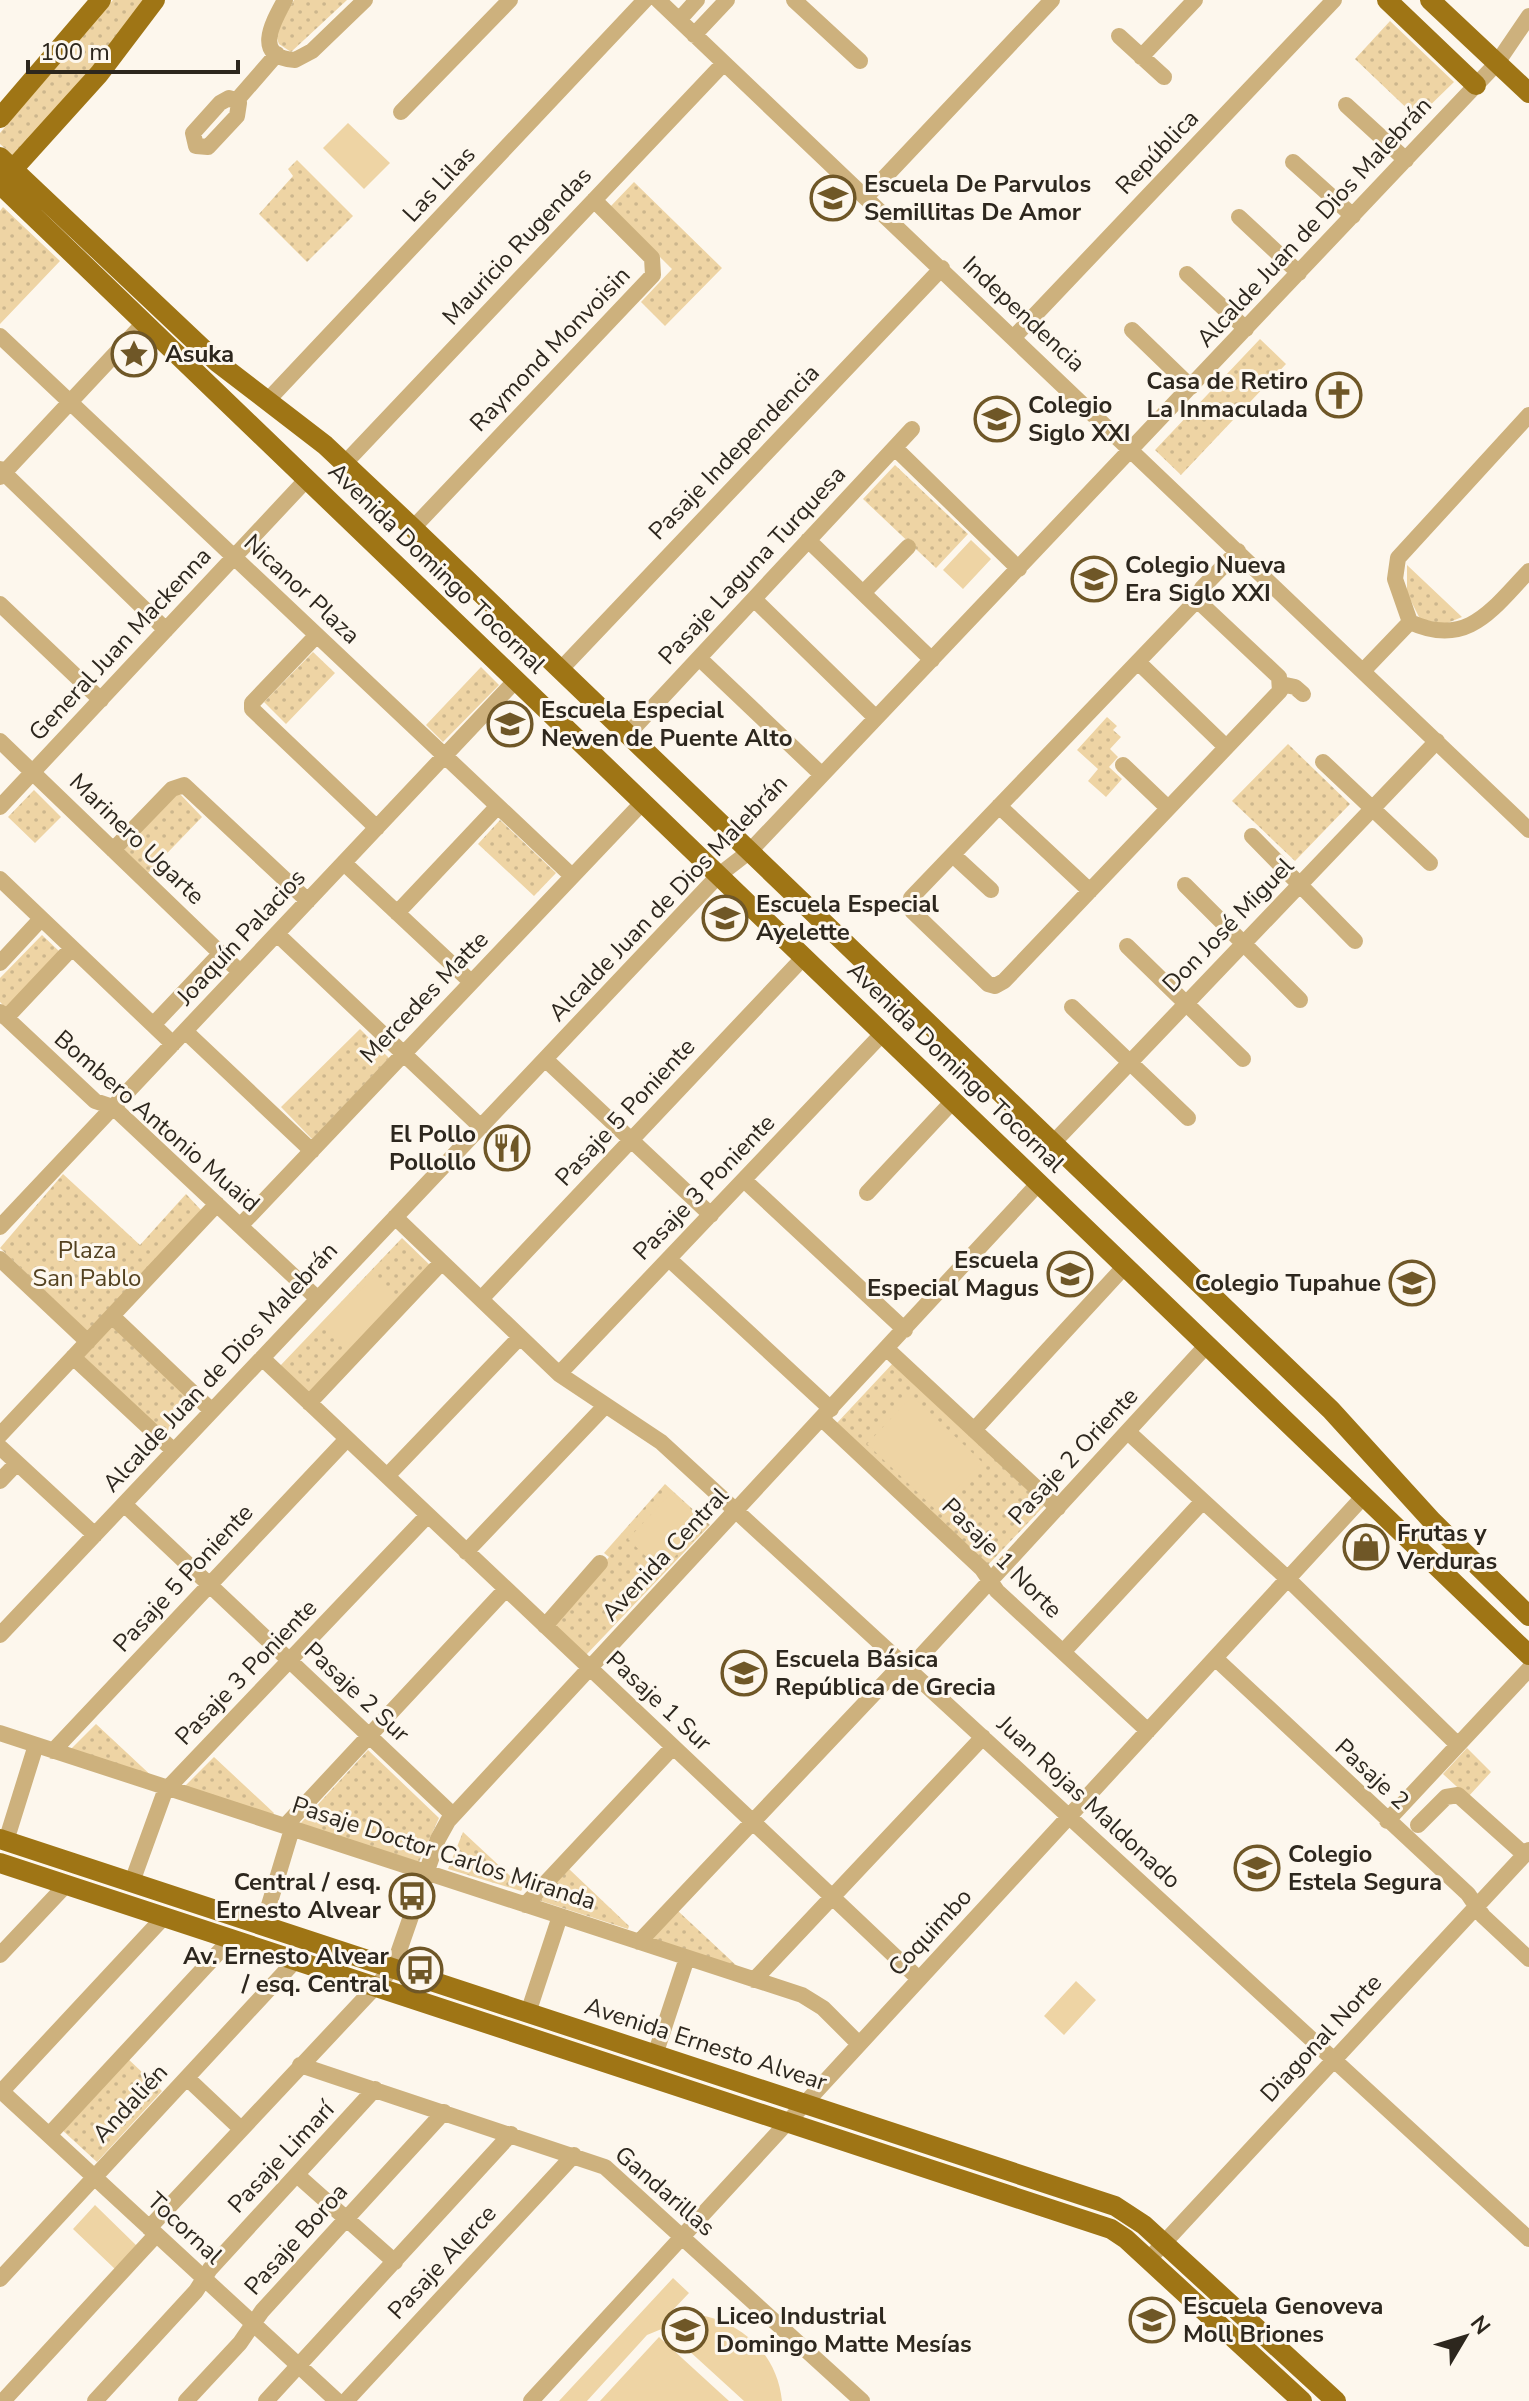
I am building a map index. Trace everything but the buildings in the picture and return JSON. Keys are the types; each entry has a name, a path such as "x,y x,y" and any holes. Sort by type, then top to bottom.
{"main road":[{"path":"0,118 101,0"},
{"path":"4,170 99,74 155,0"},
{"path":"1387,0 1420,8 1456,24 1529,93"},
{"path":"1420,8 1476,85"},
{"name":"Avenida Domingo Tocornal","path":"4,170 144,323 1529,1655"},
{"name":"Avenida Domingo Tocornal","path":"4,170 217,362 345,463 1347,1426 1432,1521 1529,1616"},
{"path":"351,521 374,520 385,501"},
{"path":"953,1101 960,1077 983,1076"},
{"path":"1108,1249 1128,1241 1135,1223"},
{"name":"Avenida Ernesto Alvear","path":"3,1840 1115,2206 1137,2219 1336,2401"},
{"name":"Avenida Ernesto Alvear","path":"0,1863 1104,2226 1126,2239 1149,2259 1293,2398"},
{"path":"1104,2226 1113,2217 1115,2206"}],"street":[{"path":"285,0 268,34 277,54 295,60 306,55 365,0"},
{"path":"401,112 510,0"},
{"name":"Las Lilas","path":"268,400 645,0"},
{"name":"Independencia","path":"658,0 1132,449 1237,557 1363,671 1529,830"},
{"path":"679,20 697,0"},
{"path":"694,35 727,0"},
{"path":"794,0 862,60"},
{"path":"866,197 1052,0"},
{"path":"1141,57 1195,0"},
{"name":"República","path":"1014,337 1334,0"},
{"name":"Alcalde Juan de Dios Malebrán","path":"0,1635 719,875 750,851 1406,160 1497,63 1529,16"},
{"path":"1119,36 1164,77"},
{"path":"237,100 277,54"},
{"name":"Mauricio Rugendas","path":"345,463 724,63"},
{"path":"1346,105 1406,160"},
{"path":"1293,162 1353,216"},
{"name":"Raymond Monvoisin","path":"413,528 653,275 652,258 594,200"},
{"path":"1239,217 1299,273"},
{"name":"Pasaje Independencia","path":"561,669 942,268"},
{"path":"1187,274 1246,329"},
{"path":"144,323 1,473 166,630"},
{"path":"1132,330 1191,387"},
{"name":"Nicanor Plaza","path":"0,336 572,876"},
{"path":"1529,415 1398,558 1395,579 1410,622 1423,628 1450,631 1476,624 1529,571"},
{"name":"Pasaje Laguna Turquesa","path":"628,734 912,429"},
{"path":"895,448 1019,569"},
{"name":"General Juan Mackenna","path":"0,807 307,479"},
{"path":"808,540 932,660"},
{"path":"863,593 908,547"},
{"path":"1197,600 1279,677 1281,684 1278,694 1001,984 992,985 910,908 913,895 1197,600 1210,594 1237,557"},
{"path":"754,599 876,718"},
{"path":"0,604 101,700"},
{"path":"1363,671 1410,622"},
{"path":"316,636 251,706 377,828"},
{"path":"699,658 822,775"},
{"path":"1138,662 1226,747"},
{"name":"Joaquín Palacios","path":"0,1227 516,680"},
{"path":"1281,684 1295,687 1303,694"},
{"name":"Marinero Ugarte","path":"0,741 240,972"},
{"name":"Don José Miguel","path":"1053,1143 1437,741"},
{"path":"1323,762 1430,863"},
{"path":"1123,765 1168,808"},
{"path":"113,850 179,784 188,788 308,901"},
{"name":"Mercedes Matte","path":"240,1226 643,802"},
{"path":"397,913 498,806"},
{"path":"999,806 1090,891"},
{"path":"1252,836 1355,941"},
{"path":"953,855 991,890"},
{"path":"344,863 471,982"},
{"path":"0,879 173,1044"},
{"path":"1185,885 1300,1000"},
{"path":"0,963 41,919"},
{"path":"277,934 481,1127"},
{"path":"1127,946 1243,1059"},
{"path":"3,1015 72,948"},
{"path":"153,1025 221,953"},
{"name":"Pasaje 5 Poniente","path":"481,1299 804,957"},
{"path":"1072,1007 1188,1118"},
{"name":"Bombero Antonio Muaid","path":"3,1015 95,1101 113,1107 318,1299"},
{"path":"185,1031 312,1151"},
{"name":"Pasaje 3 Poniente","path":"559,1374 883,1033"},
{"path":"545,1059 711,1215"},
{"path":"867,1193 953,1101"},
{"path":"744,1180 905,1330"},
{"name":"Avenida Central","path":"3,2401 241,2129 393,1968 441,1833 453,1815 1039,1183"},
{"path":"0,1435 217,1204"},
{"name":"Juan Rojas Maldonado","path":"395,1217 559,1374 651,1433 1529,2239"},
{"path":"0,1259 88,1342"},
{"name":"Pasaje 1 Norte","path":"669,1259 982,1569 990,1581 1148,1731"},
{"path":"309,1403 442,1262"},
{"path":"974,1430 1125,1266"},
{"path":"112,1316 212,1411"},
{"path":"387,1476 520,1337"},
{"name":"Pasaje 2 Oriente","path":"639,1942 990,1581 1207,1345"},
{"path":"887,1349 1058,1508"},
{"path":"73,1357 174,1451"},
{"name":"Pasaje 1 Sur","path":"262,1358 919,1979"},
{"path":"466,1552 605,1406"},
{"path":"1128,1432 1288,1579 1458,1745"},
{"name":"Pasaje 5 Poniente","path":"53,1751 347,1439"},
{"path":"0,1447 95,1535"},
{"path":"0,1481 17,1463"},
{"name":"Coquimbo","path":"531,2401 1364,1496"},
{"path":"1063,1652 1203,1501"},
{"name":"Pasaje 2 Sur","path":"124,1504 453,1815"},
{"name":"Pasaje 3 Poniente","path":"132,1882 157,1805 168,1788 428,1515"},
{"path":"545,1626 600,1563"},
{"path":"263,1925 288,1827 506,1589"},
{"name":"Pasaje 2","path":"1215,1658 1529,1959"},
{"path":"1387,1821 1529,1669"},
{"name":"Pasaje Doctor Carlos Miranda","path":"0,1733 811,1999 859,2044"},
{"path":"754,1980 983,1737"},
{"path":"3,1840 36,1745"},
{"path":"525,1905 673,1747"},
{"path":"1418,1825 1446,1797 1458,1795 1527,1852"},
{"name":"Diagonal Norte","path":"1149,2259 1527,1852"},
{"path":"0,1955 66,1885"},
{"path":"528,2013 560,1916"},
{"path":"0,2091 164,1917"},
{"path":"49,2135 231,1939"},
{"path":"655,2055 687,1958"},
{"name":"Andalién","path":"0,2279 295,1961"},
{"name":"Gandarillas","path":"300,2065 574,2155 612,2172 862,2401"},
{"path":"187,2078 241,2129"},
{"name":"Pasaje Limarí","path":"95,2401 375,2089"},
{"name":"Tocornal","path":"0,2091 337,2401"},
{"name":"Pasaje Boroa","path":"186,2401 444,2112"},
{"path":"266,2401 511,2134"},
{"name":"Pasaje Alerce","path":"346,2401 574,2155"},
{"path":"297,2175 395,2262"},
{"path":"1293,2398 1308,2375"}],"green space":[{"path":"113,0 145,0 87,74 14,156 0,144 0,133"},
{"path":"294,0 347,0 291,52 279,44 275,33"},
{"path":"1390,21 1454,82 1417,118 1355,59"},
{"path":"348,123 390,163 364,189 323,148"},
{"path":"297,160 353,216 307,262 259,214 293,176 288,169"},
{"path":"634,182 722,268 665,326 641,302 672,269 610,207"},
{"path":"3,207 60,261 0,324 0,211"},
{"path":"1260,339 1286,364 1181,475 1155,450"},
{"path":"895,465 968,534 936,568 863,499"},
{"path":"971,540 991,559 963,589 943,570"},
{"path":"1407,565 1462,617 1445,624 1420,619 1407,593"},
{"path":"313,652 335,673 286,724 264,702"},
{"path":"481,667 499,685 443,742 426,725"},
{"path":"1107,717 1117,726 1113,730 1121,737 1110,749 1118,757 1109,767 1122,779 1106,797 1088,781 1098,769 1077,750"},
{"path":"1288,744 1350,804 1295,861 1232,801"},
{"path":"34,790 61,817 35,843 8,817"},
{"path":"178,792 202,817 148,873 124,850"},
{"path":"500,820 556,873 534,896 478,844"},
{"path":"42,935 60,952 6,1008 0,1002 0,978"},
{"path":"360,1029 389,1058 312,1139 281,1107"},
{"name":"Plaza San Pablo","path":"63,1174 140,1245 186,1194 201,1210 106,1316 195,1399 162,1437 80,1360 97,1341 0,1248"},
{"path":"402,1238 432,1267 310,1396 279,1367"},
{"path":"374,1277 396,1299 349,1345 327,1323"},
{"path":"894,1362 1045,1505 986,1567 836,1424"},
{"path":"912,1396 982,1462 936,1510 867,1444"},
{"path":"665,1484 710,1525 586,1655 554,1625 609,1557 604,1553"},
{"path":"671,1493 705,1525 661,1571 628,1539"},
{"path":"96,1724 156,1780 65,1755"},
{"path":"1467,1748 1491,1772 1468,1797 1443,1774"},
{"path":"368,1750 439,1818 419,1862 300,1824"},
{"path":"214,1757 274,1813 272,1816 183,1788"},
{"path":"463,1832 523,1888 521,1891 448,1869"},
{"path":"569,1869 629,1926 628,1929 538,1900"},
{"path":"678,1911 738,1967 647,1942"},
{"path":"1076,1981 1096,2000 1064,2035 1044,2016"},
{"path":"126,2057 162,2091 97,2162 60,2128"},
{"path":"95,2205 138,2247 116,2270 73,2229"},
{"path":"673,2278 689,2293 670,2313 710,2317 744,2334 770,2362 782,2401 744,2401 664,2328 647,2335 587,2401 559,2401"},
{"path":"659,2337 729,2401 600,2401"}],"place":[{"name":"Escuela De Parvulos Semillitas De Amor","path":"833,198"},
{"name":"Asuka","path":"134,354"},
{"name":"Casa de Retiro La Inmaculada","path":"1339,395"},
{"name":"Colegio Siglo XXI","path":"997,419"},
{"name":"Colegio Nueva Era Siglo XXI","path":"1094,579"},
{"name":"Escuela Especial Newen de Puente Alto","path":"510,724"},
{"name":"Escuela Especial Ayelette","path":"725,918"},
{"name":"El Pollo Pollollo","path":"507,1148"},
{"name":"Escuela Especial Magus","path":"1070,1274"},
{"name":"Colegio Tupahue","path":"1412,1283"},
{"name":"Frutas y Verduras","path":"1366,1547"},
{"name":"Escuela Básica República de Grecia","path":"744,1673"},
{"name":"Colegio Estela Segura","path":"1257,1868"},
{"name":"Central / esq. Ernesto Alvear","path":"412,1896"},
{"name":"Av. Ernesto Alvear / esq. Central","path":"420,1970"},
{"name":"Escuela Genoveva Moll Briones","path":"1152,2320"},
{"name":"Liceo Industrial Domingo Matte Mesías","path":"685,2330"}]}
